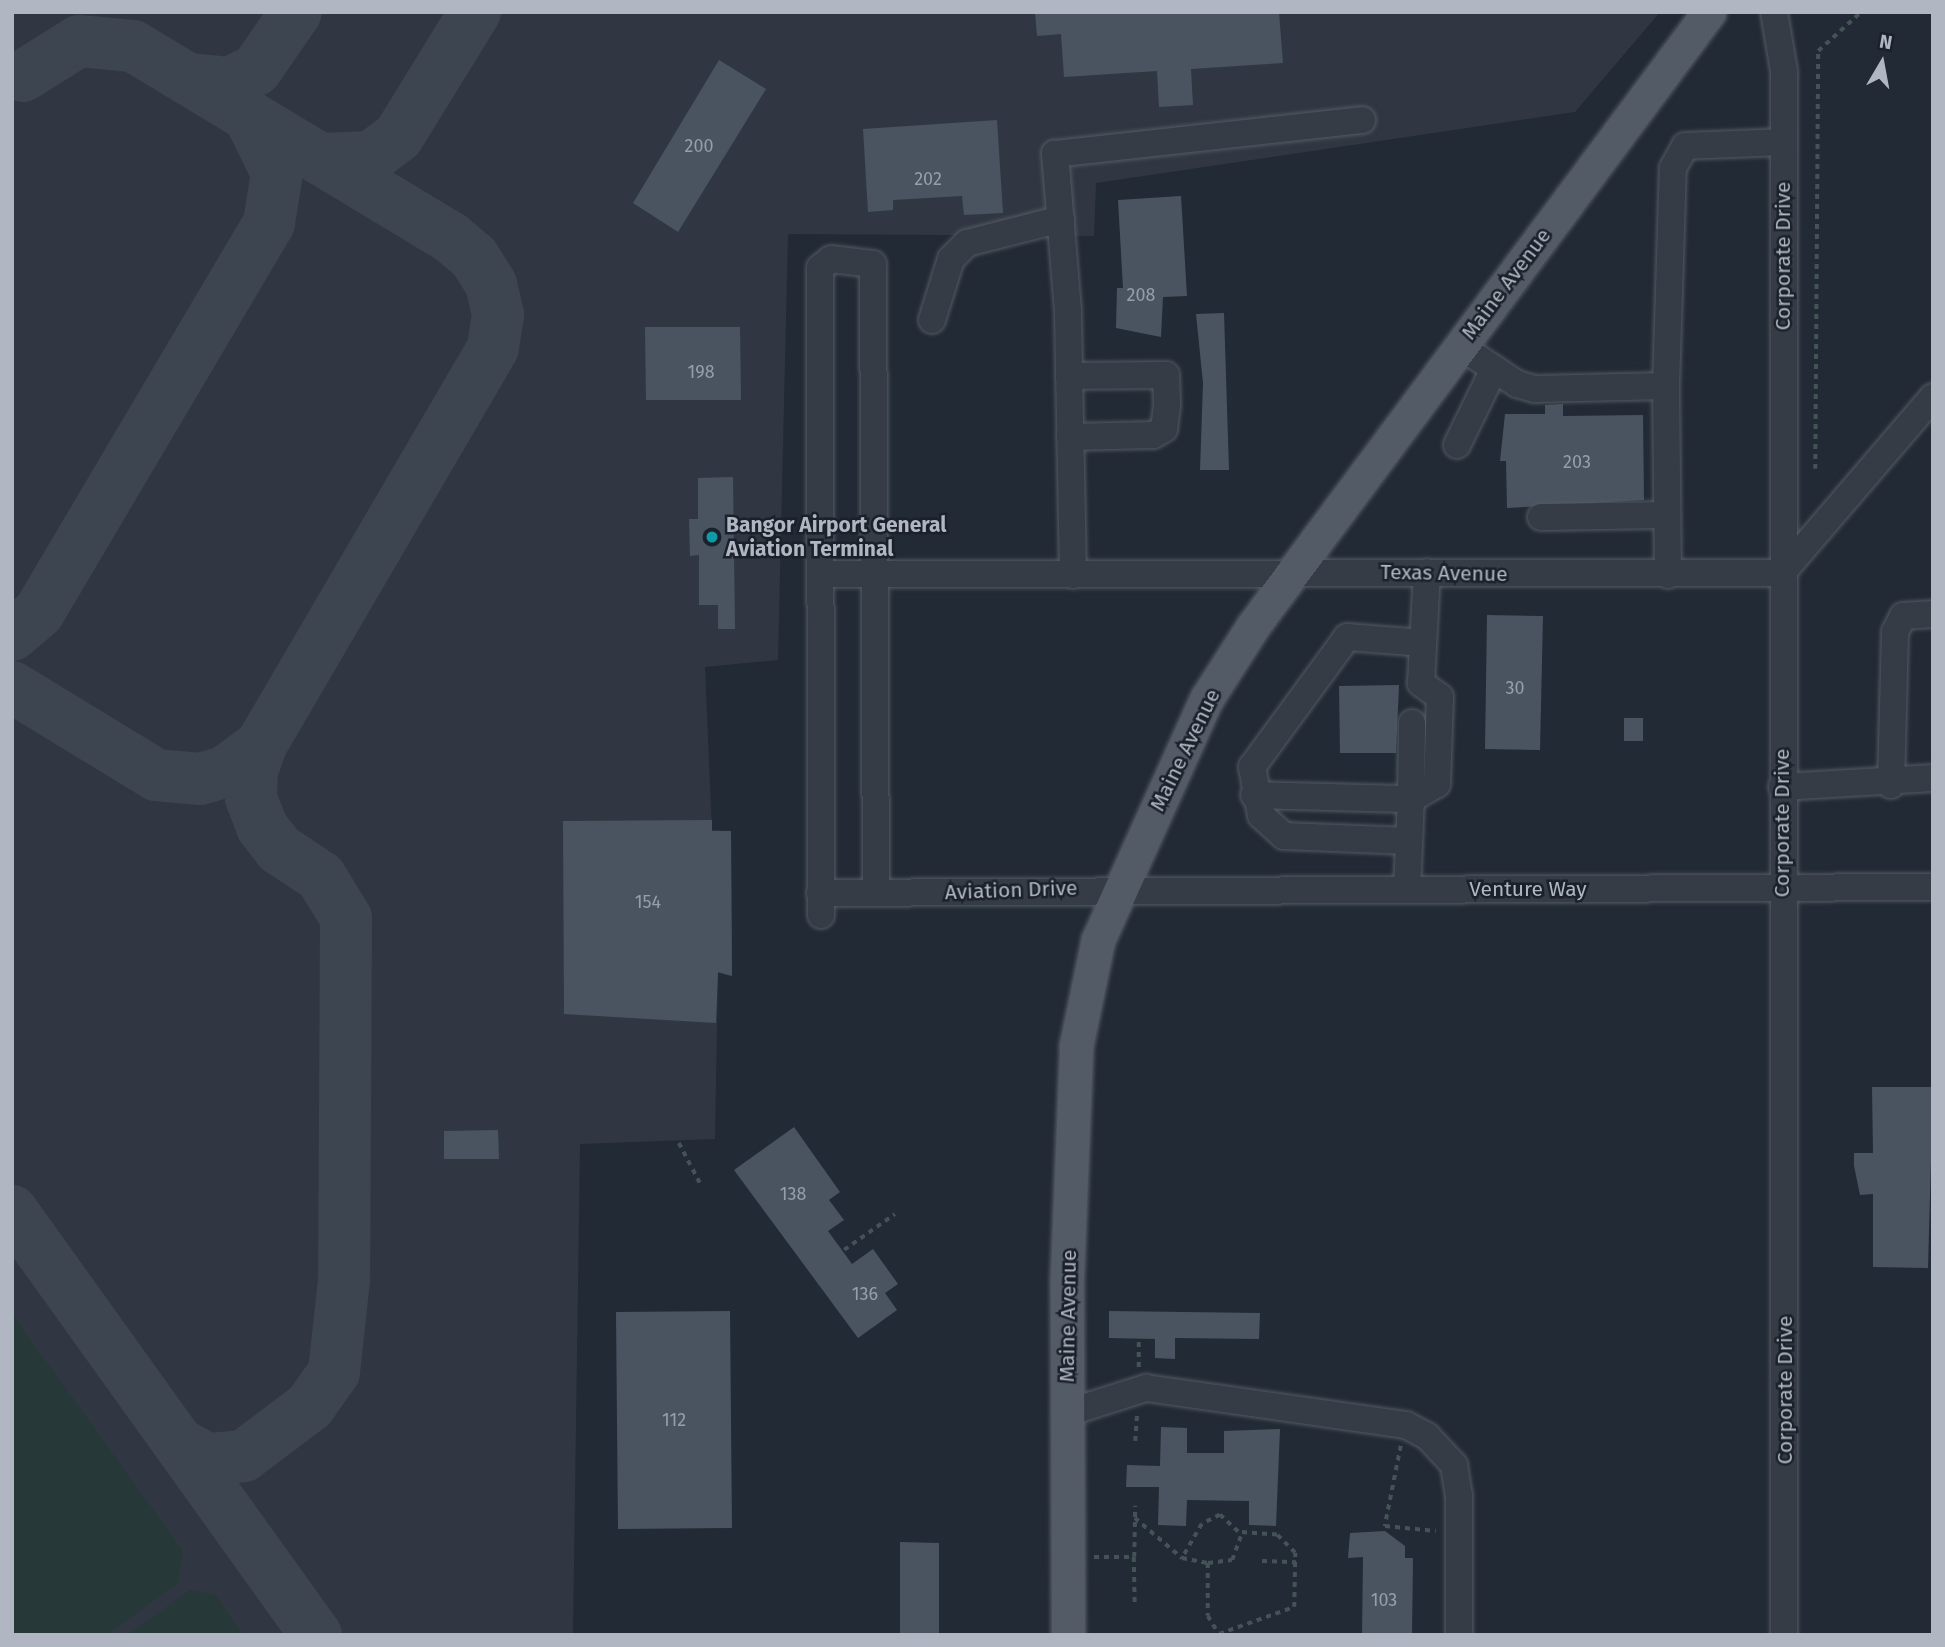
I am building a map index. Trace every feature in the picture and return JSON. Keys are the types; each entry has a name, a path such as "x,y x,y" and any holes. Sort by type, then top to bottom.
{"main road":[{"name":"Maine Avenue","path":"1068,1635 1067,1413 1076,1046 1098,940 1207,698 1294,571 1709,12"}],"street":[{"name":"Corporate Drive","path":"1774,12 1784,71 1784,1635"},
{"path":"1073,575 1069,376 1055,154 1362,120"},
{"path":"1668,575 1666,386 1673,167 1685,146 1784,142"},
{"path":"932,320 951,259 967,243 1060,219"},
{"path":"820,574 820,268 831,259 873,264 874,574 887,892"},
{"path":"1460,346 1494,369 1535,388 1666,386"},
{"path":"1457,444 1494,369"},
{"path":"1069,376 1166,375 1167,405 1164,429 1153,435 1070,437"},
{"path":"1782,573 1933,397"},
{"path":"1541,517 1667,515"},
{"name":"Texas Avenue","path":"820,574 1073,575 1294,571 1668,575 1782,573"},
{"path":"1407,889 1415,704 1423,643 1427,572"},
{"name":"Aviation Drive","path":"820,574 821,904 887,892 1123,888"},
{"path":"1891,785 1895,632 1903,616 1933,614"},
{"path":"1409,841 1284,836 1261,815 1254,795 1252,767 1264,744 1347,637 1423,643"},
{"path":"1254,795 1411,799 1437,784 1440,697 1415,704"},
{"path":"1782,787 1891,785 1933,778"},
{"name":"Venture Way","path":"1123,888 1782,890 1933,887"},
{"path":"1067,1413 1146,1388 1406,1425 1427,1436 1454,1465 1459,1534 1459,1635"}],"path":[{"path":"1815,469 1818,51 1861,12"},
{"path":"679,1143 700,1183"},
{"path":"844,1251 895,1214"},
{"path":"1406,1425 1385,1526 1459,1534"},
{"path":"1135,1506 1135,1607"},
{"path":"1182,1558 1202,1524 1220,1515 1242,1532 1277,1535 1290,1544 1296,1562 1294,1607 1229,1635 1219,1634 1208,1616 1208,1563"},
{"path":"1135,1518 1182,1558 1208,1563 1232,1559 1242,1532"},
{"path":"1067,1557 1134,1557"},
{"path":"1262,1561 1296,1562"}],"shaded area":[{"path":"12,12 1660,12 1575,112 1096,183 1094,236 788,234 778,660 705,667 712,830 731,831 732,976 718,973 715,1139 580,1144 573,1635 12,1635"},
{"path":"12,1314 183,1551 179,1582 107,1635 12,1635"},
{"path":"190,1590 215,1595 243,1635 128,1635"}],"building":[{"path":"1035,12 1279,12 1283,63 1191,69 1193,105 1159,107 1157,71 1064,77 1061,34 1037,36"},
{"path":"719,60 766,89 678,232 633,203"},
{"path":"997,120 1003,213 964,215 962,196 893,200 893,210 868,212 863,129"},
{"path":"1181,196 1187,296 1163,297 1161,337 1116,328 1117,288 1123,288 1118,200"},
{"path":"1224,313 1229,470 1200,470 1203,383 1196,314"},
{"path":"645,327 740,327 741,400 646,400"},
{"path":"1563,404 1563,416 1643,415 1644,500 1507,508 1506,461 1500,461 1505,414 1545,414 1545,405"},
{"name":"Bangor Airport General Aviation Terminal","path":"733,477 735,629 718,629 718,605 699,605 699,555 690,556 689,519 698,519 698,478"},
{"path":"1487,615 1543,616 1540,750 1485,749"},
{"path":"1399,685 1396,753 1340,753 1339,686"},
{"path":"1624,718 1643,718 1643,741 1624,741"},
{"path":"712,820 712,831 731,831 732,976 718,972 716,1023 564,1014 563,821"},
{"path":"1872,1087 1933,1087 1928,1268 1873,1267 1873,1194 1860,1195 1854,1166 1854,1153 1873,1153"},
{"path":"794,1127 840,1192 829,1200 844,1220 828,1231 852,1264 873,1249 898,1284 885,1293 897,1310 858,1338 734,1170"},
{"path":"498,1130 499,1159 444,1159 444,1131"},
{"path":"730,1311 732,1528 618,1529 616,1312"},
{"path":"1109,1311 1260,1313 1259,1339 1175,1338 1175,1359 1155,1358 1155,1339 1109,1338"},
{"path":"1161,1427 1187,1428 1187,1453 1224,1453 1224,1431 1280,1429 1276,1526 1249,1525 1249,1501 1187,1500 1186,1526 1158,1525 1159,1487 1126,1487 1127,1465 1160,1466"},
{"path":"1385,1531 1405,1546 1405,1558 1413,1558 1412,1635 1362,1635 1363,1557 1348,1558 1350,1533"},
{"path":"900,1542 939,1543 939,1634 900,1634"}],"taxiway":[{"path":"188,79 229,83 256,70 296,12"},
{"path":"320,159 371,157 398,137 475,12"},
{"path":"23,76 79,41 133,46 450,237 474,257 491,284 498,315 493,348 261,745 252,771 251,798 262,827 279,849 321,877 346,918 344,1280 334,1372 310,1406 244,1456 207,1459 182,1445"},
{"path":"12,635 39,612 269,223 277,173 249,116"},
{"path":"12,687 156,775 200,779 225,772 261,745"},
{"path":"12,1211 316,1635"}],"place":[{"name":"Bangor Airport General Aviation Terminal","path":"712,537"}]}
